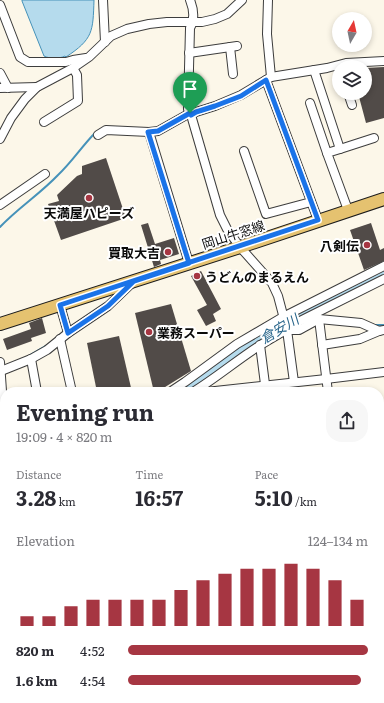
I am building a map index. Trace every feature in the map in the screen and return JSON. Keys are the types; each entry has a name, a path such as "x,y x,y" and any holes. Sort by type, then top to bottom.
{"main road":[{"name":"岡山牛窓線","path":"0,324 384,199"}],"street":[{"path":"103,0 104,42"},
{"path":"190,0 193,8 193,22 190,28 189,52 188,104 190,113 220,215 227,229 240,247 272,283 278,296 285,323 294,382"},
{"path":"0,139 11,118 25,99 37,87 73,68 89,57 111,36 149,24 167,22 202,22 215,19 227,14 242,0"},
{"path":"268,0 267,34 270,76 318,220"},
{"path":"0,5 20,57 28,62 66,62 89,57"},
{"path":"189,52 234,46 232,74"},
{"path":"372,62 384,61"},
{"path":"98,135 106,130 158,131 190,113 215,106 241,96 270,76 332,67"},
{"path":"44,122 78,101 77,75 73,68"},
{"path":"314,70 340,149"},
{"path":"0,73 4,88 37,87"},
{"path":"350,100 352,106"},
{"path":"310,103 348,210"},
{"path":"148,132 189,263"},
{"path":"327,153 374,138"},
{"path":"244,152 266,214 312,202"},
{"path":"0,205 46,174"},
{"path":"178,387 237,344 285,323 384,266"},
{"path":"208,387 285,323 296,323 384,279"},
{"path":"0,370 31,359 47,350 67,331 108,306 134,281"},
{"path":"60,305 67,331"},
{"path":"285,323 300,330 319,319 361,323 382,331"},
{"path":"319,319 327,387"},
{"path":"322,345 360,339 382,331"},
{"path":"60,339 71,387"},
{"path":"260,345 266,387"},
{"path":"31,359 36,387"},
{"path":"0,362 1,387"},
{"path":"274,387 294,382 384,372"}],"water":[{"path":"22,0 94,0 93,20 90,34 82,45 66,57 49,58 44,56"}],"building":[{"path":"384,67 384,118 366,123 360,100 372,100 372,68"},
{"name":"天満屋ハピーズ","path":"106,158 126,218 61,240 48,204 59,201 57,195 77,176 82,174 82,166"},
{"path":"148,223 155,244 174,238 179,254 160,260 161,264 154,267 141,225"},
{"name":"八剣伝","path":"371,223 380,250 384,248 384,261 364,270 350,230"},
{"path":"201,271 221,309 213,314 216,321 206,326 197,310 207,305 191,276"},
{"path":"171,304 191,371 165,387 153,387 135,313"},
{"path":"42,318 46,333 31,338 32,341 7,350 3,339 31,329 29,323"},
{"path":"119,336 131,387 96,387 87,343"}],"waterway":[{"path":"0,227 51,182 68,165 95,133"},
{"name":"倉安川","path":"185,387 243,348 289,320 384,273"},
{"path":"373,325 384,325"},
{"path":"30,355 49,344"}],"place":[{"name":"天満屋ハピーズ","path":"89,198"},
{"name":"八剣伝","path":"367,245"},
{"name":"買取大吉","path":"168,252"},
{"name":"うどんのまるえん","path":"197,276"},
{"name":"業務スーパー","path":"149,332"}],"route":[{"path":"190,113 158,131 148,132 189,263 134,281 108,306 68,333 60,305 134,281 240,247 318,220 266,80 241,96 191,115 190,113"}]}
